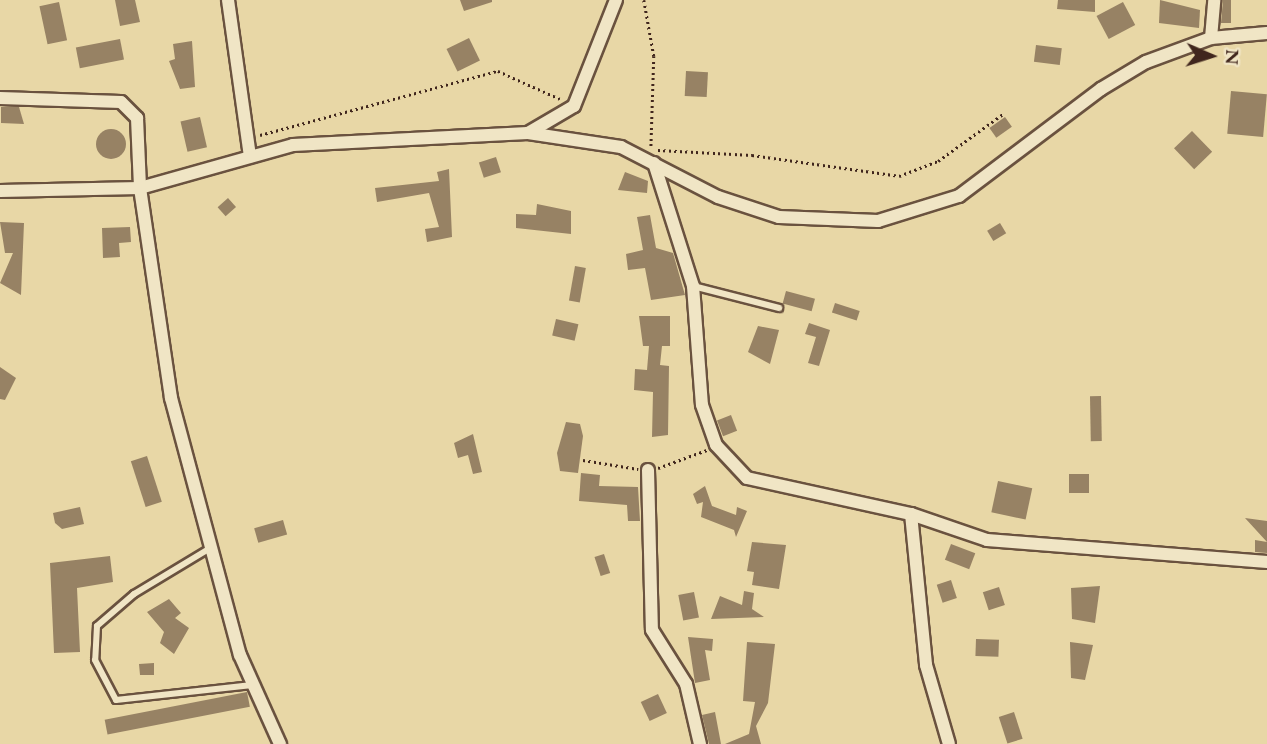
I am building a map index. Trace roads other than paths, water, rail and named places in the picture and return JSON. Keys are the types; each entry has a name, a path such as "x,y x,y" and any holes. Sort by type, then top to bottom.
{"street":[{"path":"228,0 250,156"},
{"path":"528,133 574,106 616,0"},
{"path":"1212,38 1213,0"},
{"path":"0,191 140,188 250,156 349,139 528,133 599,140 652,156 718,197 779,217 838,223 913,215 959,196 1101,89 1146,62 1212,38 1267,33"},
{"path":"0,98 131,106 140,188 171,398 252,685 280,744"},
{"path":"652,156 692,286 702,404 730,463 770,487 911,514 987,540 1267,562"},
{"path":"648,470 652,630 686,684 700,744"},
{"path":"911,514 926,664 949,744"}],"lane":[{"path":"692,286 779,308"},
{"path":"214,546 134,594 97,626 95,660 116,700 252,685"}]}
